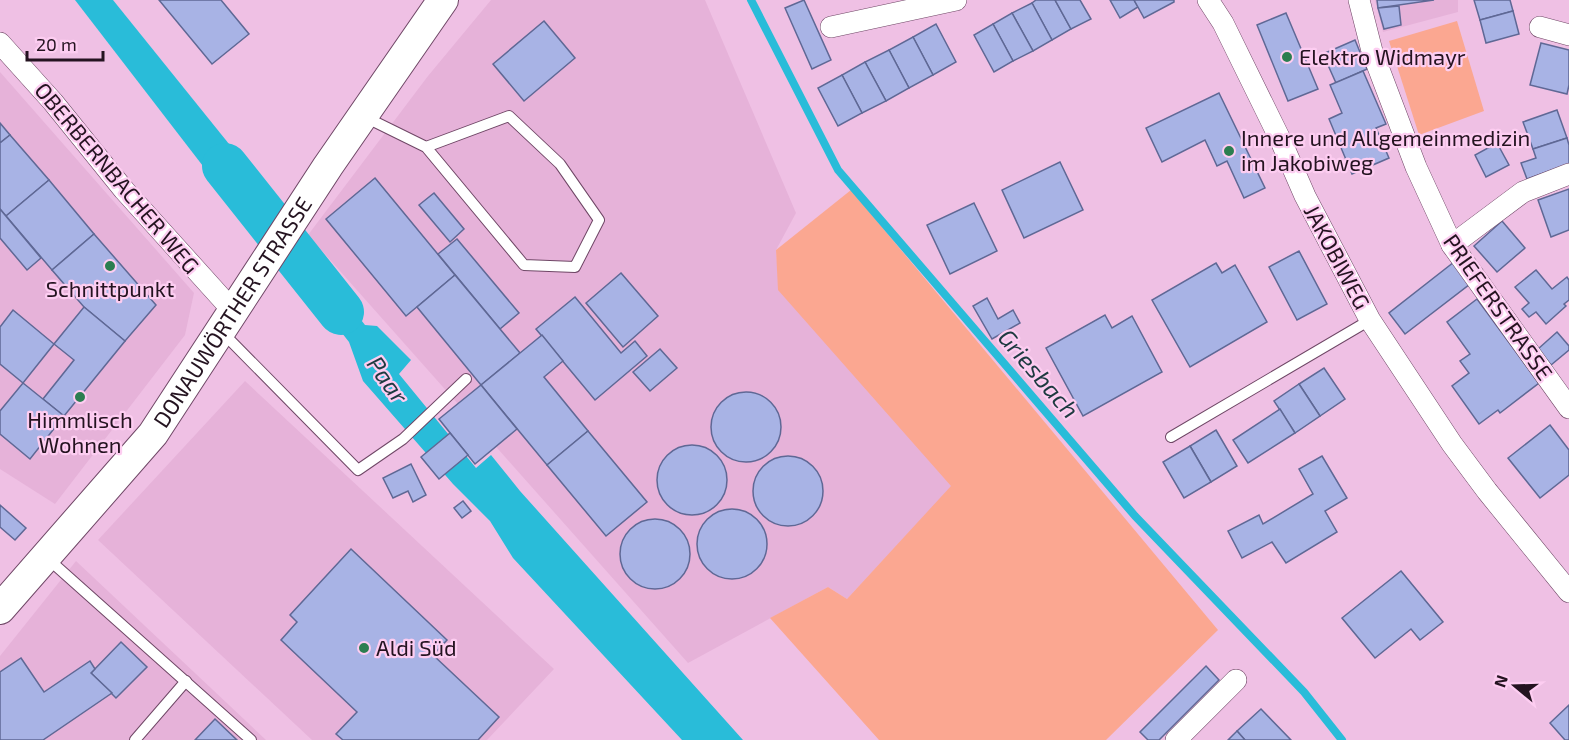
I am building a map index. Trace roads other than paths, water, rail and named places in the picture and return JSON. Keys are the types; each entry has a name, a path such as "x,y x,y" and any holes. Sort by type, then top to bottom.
{"main road":[{"name":"DONAUWÖRTHER STRASSE","path":"0,609 153,434 328,166 443,0"}],"street":[{"path":"831,27 956,0"},
{"name":"JAKOBIWEG","path":"1208,0 1224,23 1305,196 1370,320 1486,491 1569,592"},
{"name":"PRIEFERSTRASSE","path":"1359,0 1372,51 1404,136 1452,245 1569,408"},
{"path":"1540,27 1569,35"},
{"name":"OBERBERNBACHER WEG","path":"0,43 53,102 227,321"},
{"path":"1452,245 1523,192 1569,174"},
{"path":"1176,740 1236,680"}],"lane":[{"path":"363,116 426,147 524,265 575,267 599,220 560,164 509,116 426,147"},
{"name":"JAKOBIWEG","path":"1171,437 1370,320"},
{"path":"227,321 358,470 403,439 466,379"},
{"path":"46,556 251,740"},
{"path":"135,740 186,681"}],"water":[{"path":"75,0 113,0 275,201 253,231"},
{"path":"308,251 365,325 377,326 411,360 399,374 476,468 491,455 520,491 743,740 682,740 513,558 490,521 453,484 363,381 349,342 295,273"}],"waterway":[{"name":"Griesbach","path":"751,0 838,170 1135,516 1304,692 1342,740"},
{"name":"Paar","path":"225,166 341,312"}],"place":[{"name":"Elektro Widmayr","path":"1287,57"},
{"name":"Innere und Allgemeinmedizin im Jakobiweg","path":"1229,151"},
{"name":"Schnittpunkt","path":"110,266"},
{"name":"Himmlisch Wohnen","path":"80,397"},
{"name":"Aldi Süd","path":"364,648"}]}
